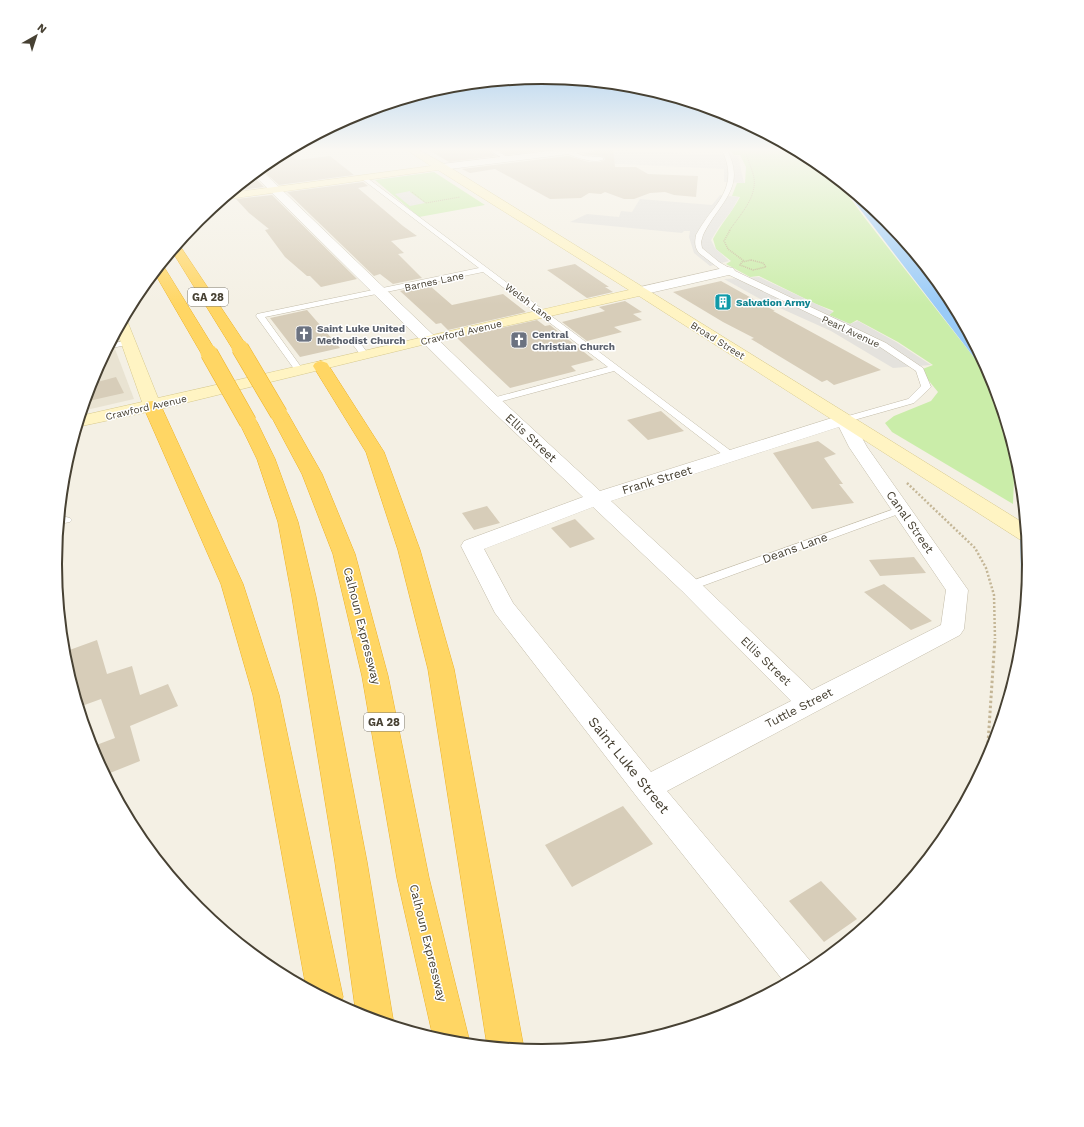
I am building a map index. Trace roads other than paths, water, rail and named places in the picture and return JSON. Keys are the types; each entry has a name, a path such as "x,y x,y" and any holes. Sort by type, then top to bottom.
{"highway":[{"name":"Calhoun Expressway","path":"178,251 240,348 312,474 344,554 375,676 413,878 450,1034"},
{"name":"GA 28","path":"161,271 248,422 266,459 288,522 304,597 351,862 374,1013"},
{"path":"311,368 375,452 409,550 441,669 505,1041"},
{"path":"152,406 232,584 266,695 324,991"}],"main road":[{"name":"Broad Street","path":"495,201 1021,531"},
{"name":"Crawford Avenue","path":"83,421 152,406 429,339 641,292"},
{"path":"123,329 152,406"}],"street":[{"name":"Ellis Street","path":"286,201 492,401 690,586 809,702"},
{"name":"Crawford Avenue","path":"641,292 728,271"},
{"name":"Frank Street","path":"472,546 596,499 844,420"},
{"name":"Canal Street","path":"844,420 858,447 900,510 957,590 952,629"},
{"name":"Saint Luke Street","path":"472,546 503,607 647,788 796,971"},
{"name":"Tuttle Street","path":"647,788 809,702 952,629"}],"lane":[{"name":"Welsh Lane","path":"394,201 731,456"},
{"name":"Pearl Avenue","path":"722,201 702,230 698,239 699,248 708,257 728,271 883,345 920,370 926,387 911,401 844,420"},
{"name":"Barnes Lane","path":"311,368 260,316 486,269"},
{"path":"115,345 128,342"},
{"path":"355,342 365,355"},
{"path":"492,401 616,368"},
{"name":"Deans Lane","path":"690,586 900,510"}],"water":[{"path":"854,201 881,224 923,271 958,324 976,360"},
{"path":"1020,522 1022,564 1021,589"}],"place":[{"name":"Salvation Army","path":"723,302"},
{"name":"Saint Luke United Methodist Church","path":"304,334"},
{"name":"Central Christian Church","path":"519,340"}]}
